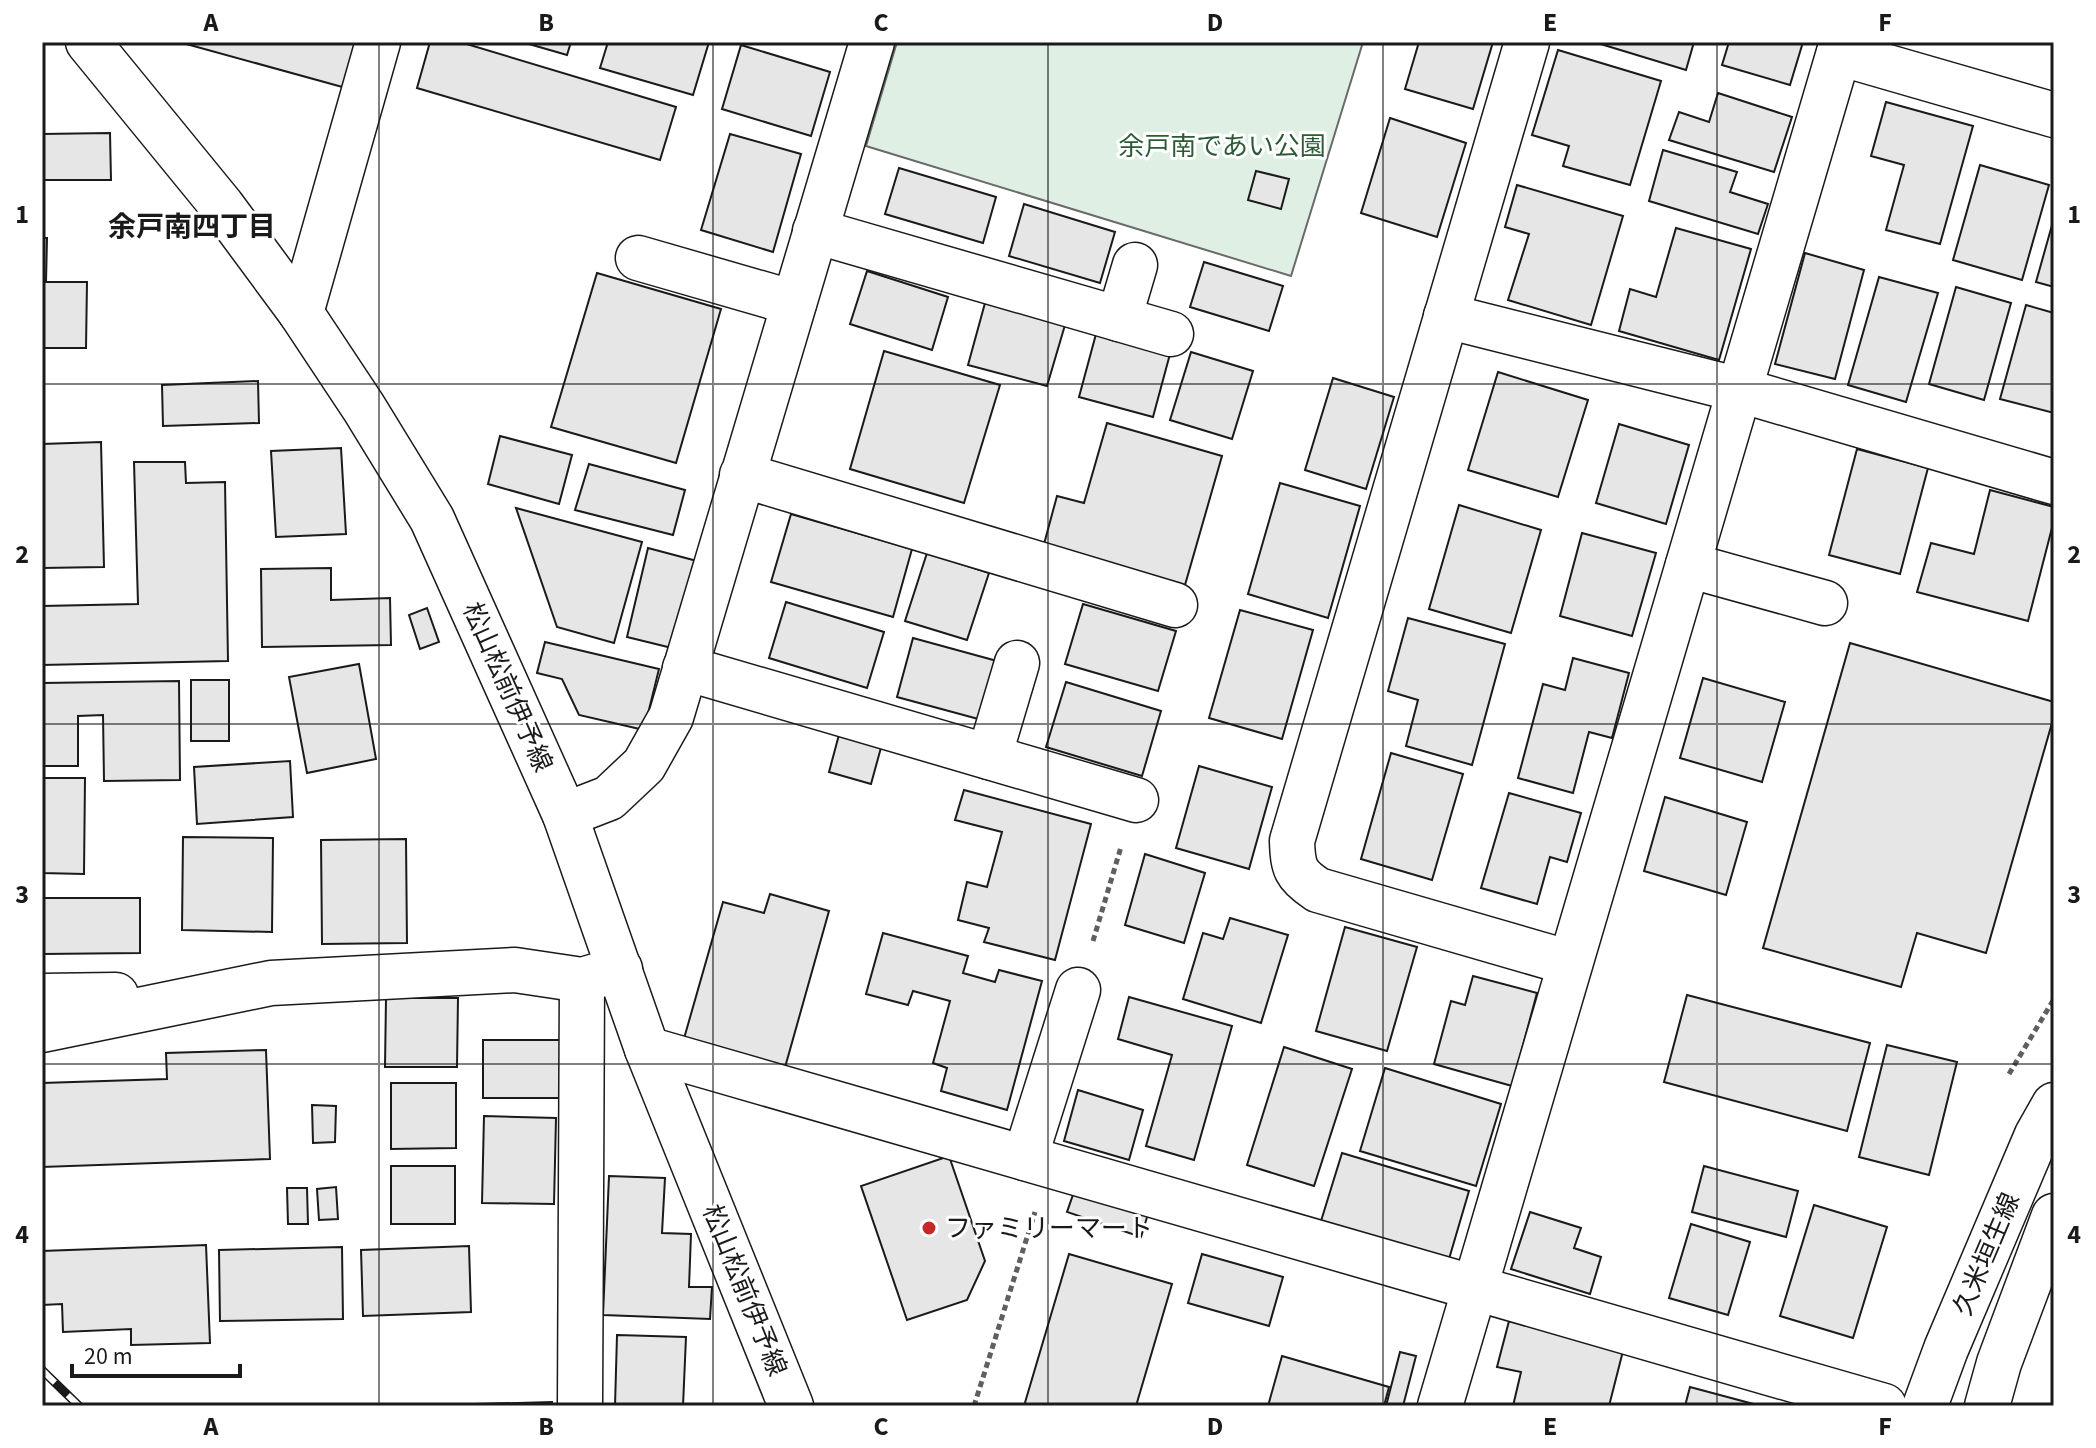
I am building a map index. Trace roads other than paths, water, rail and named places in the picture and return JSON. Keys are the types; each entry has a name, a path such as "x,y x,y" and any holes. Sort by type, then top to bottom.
{"street":[{"name":"松山松前伊予線","path":"88,42 222,206 301,313 432,519 565,815 601,975 647,1049 791,1406"},
{"path":"301,313 378,42"},
{"path":"1527,42 1292,841 1293,865 1302,880 1318,890 1570,963"},
{"path":"565,815 609,798 644,765 671,717 815,231 865,44"},
{"path":"1440,1406 1840,48 2054,115"},
{"path":"815,231 1171,334"},
{"path":"638,258 794,303"},
{"path":"1119,319 1135,265"},
{"path":"1446,316 1740,390 2054,482"},
{"path":"742,475 1175,605"},
{"path":"1688,565 1825,603"},
{"path":"989,757 1017,663"},
{"path":"685,668 1136,800"},
{"path":"42,1030 271,983 515,970 601,975 580,1406"},
{"path":"1038,1162 1078,990"},
{"path":"42,996 218,993"},
{"path":"647,1049 1884,1406"},
{"name":"久米垣生線","path":"1925,1406 2037,1135 2054,1105"},
{"name":"久米垣生線","path":"1987,1406 1999,1363 2054,1216"}],"railway":[{"path":"42,1370 79,1406"}],"place":[{"name":"ファミリーマート","path":"929,1228"}],"district":[{"name":"余戸南四丁目","path":"192,226"}],"park label":[{"name":"余戸南であい公園","path":"1222,146"}]}
